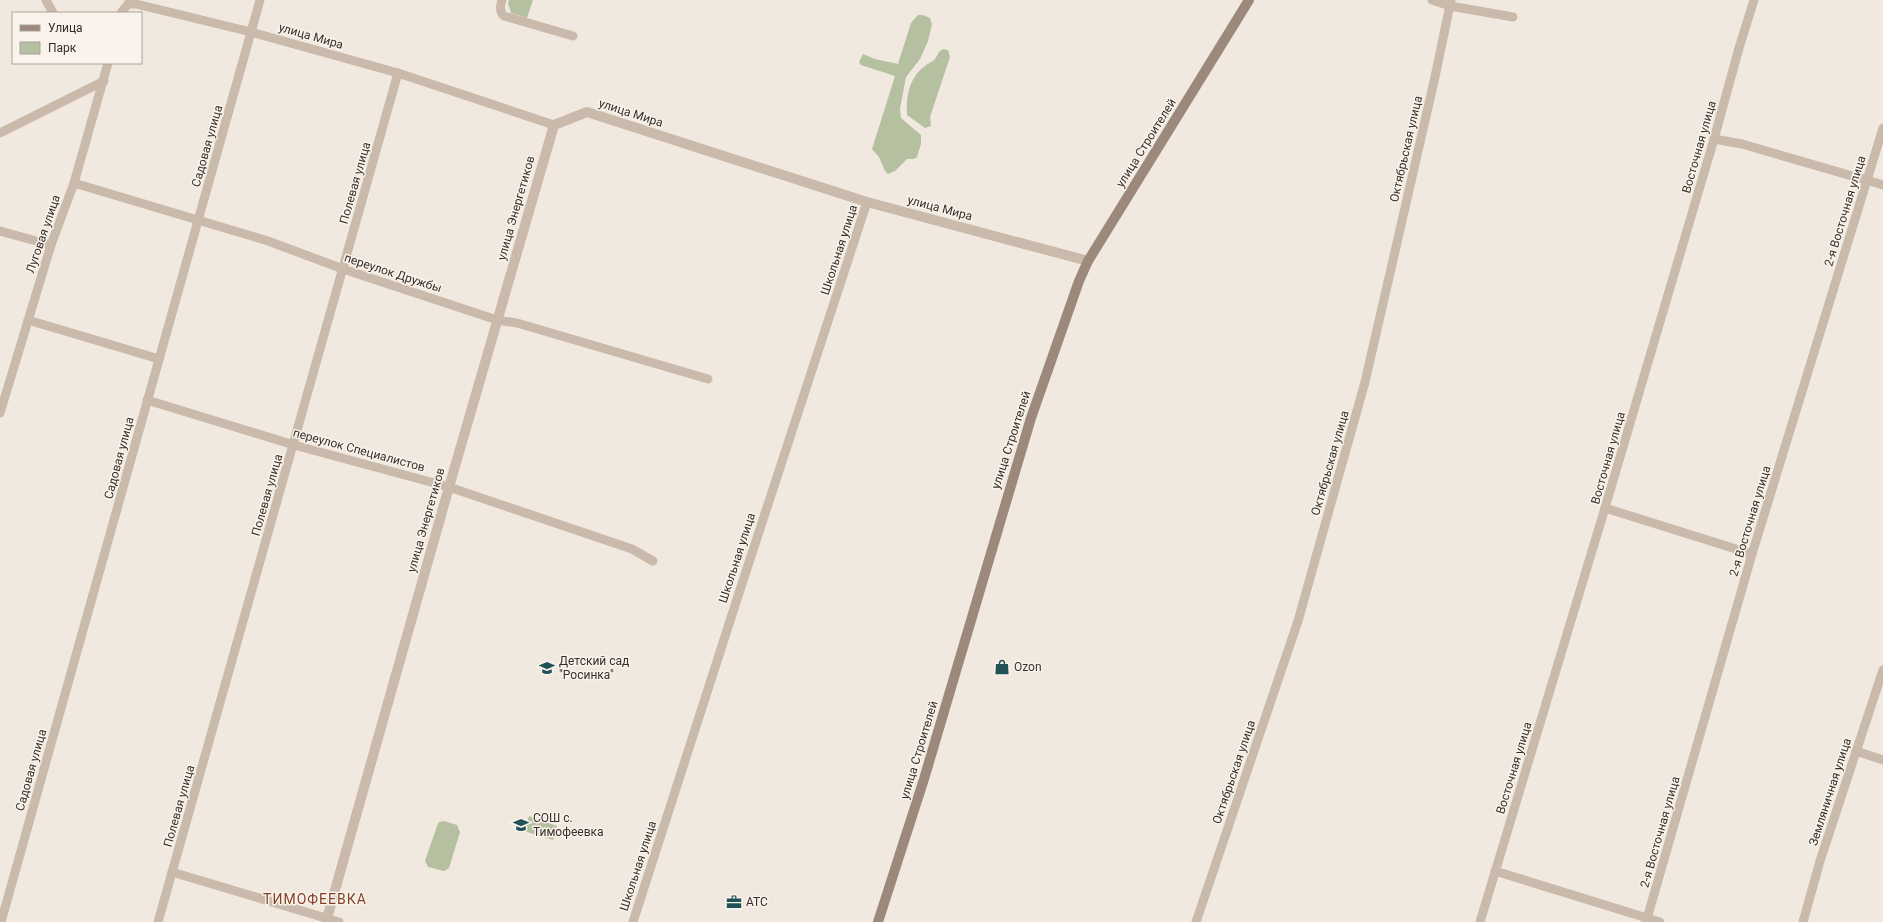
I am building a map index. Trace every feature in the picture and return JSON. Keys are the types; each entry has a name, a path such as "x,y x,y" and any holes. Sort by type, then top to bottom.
{"main road":[{"name":"улица Строителей","path":"878,922 924,779 1031,418 1079,281 1088,262 1249,0"}],"street":[{"path":"46,0 52,12"},
{"name":"Садовая улица","path":"1,922 260,0"},
{"path":"502,0 500,14 573,36"},
{"path":"1432,0 1513,17"},
{"name":"Восточная улица","path":"1480,922 1605,508 1754,0"},
{"name":"Октябрьская улица","path":"1196,922 1298,620 1360,398 1431,92 1450,3"},
{"name":"улица Мира","path":"122,11 128,4 136,4 251,32 398,73 554,125 587,112 868,202 1088,262"},
{"name":"Луговая улица","path":"0,413 4,386 28,320 51,245 74,182 108,64"},
{"name":"Полевая улица","path":"158,922 398,73"},
{"path":"0,133 104,81"},
{"name":"улица Энергетиков","path":"326,920 554,125"},
{"name":"2-я Восточная улица","path":"1647,920 1752,554 1883,128"},
{"path":"1714,139 1742,144 1883,185"},
{"name":"переулок Дружбы","path":"74,182 198,221 268,241 342,269 497,320 517,323 708,379"},
{"name":"Школьная улица","path":"633,922 738,593 868,202"},
{"path":"0,231 51,245"},
{"path":"28,320 159,359"},
{"name":"переулок Специалистов","path":"147,400 294,445 449,487 632,549 653,561"},
{"path":"1605,508 1752,554"},
{"name":"Земляничная улица","path":"1803,922 1820,861 1883,670"},
{"path":"1856,751 1883,760"},
{"path":"1495,871 1647,920 1660,922"},
{"path":"172,872 326,920 339,922"}],"green space":[{"path":"509,0 533,0 527,18 511,13 508,3"},
{"path":"918,15 923,15 930,18 932,24 928,41 920,59 906,77 900,109 901,118 921,135 921,144 917,157 914,159 907,159 895,171 888,174 885,171 879,157 872,149 895,76 861,65 859,62 863,54 875,59 898,64 911,23"},
{"path":"943,49 948,50 950,57 930,117 931,126 925,128 907,115 908,94 915,76 926,65 933,61"},
{"path":"529,816 557,826 553,840 524,831"},
{"path":"444,821 457,825 460,832 449,868 444,871 428,867 425,861 437,826 439,822"}],"place":[{"name":"Ozon","path":"1002,667"},
{"name":"Детский сад \"Росинка\"","path":"547,668"},
{"name":"СОШ с. Тимофеевка","path":"521,825"},
{"name":"АТС","path":"734,902"}],"district":[{"name":"ТИМОФЕЕВКА","path":"315,899"}]}
